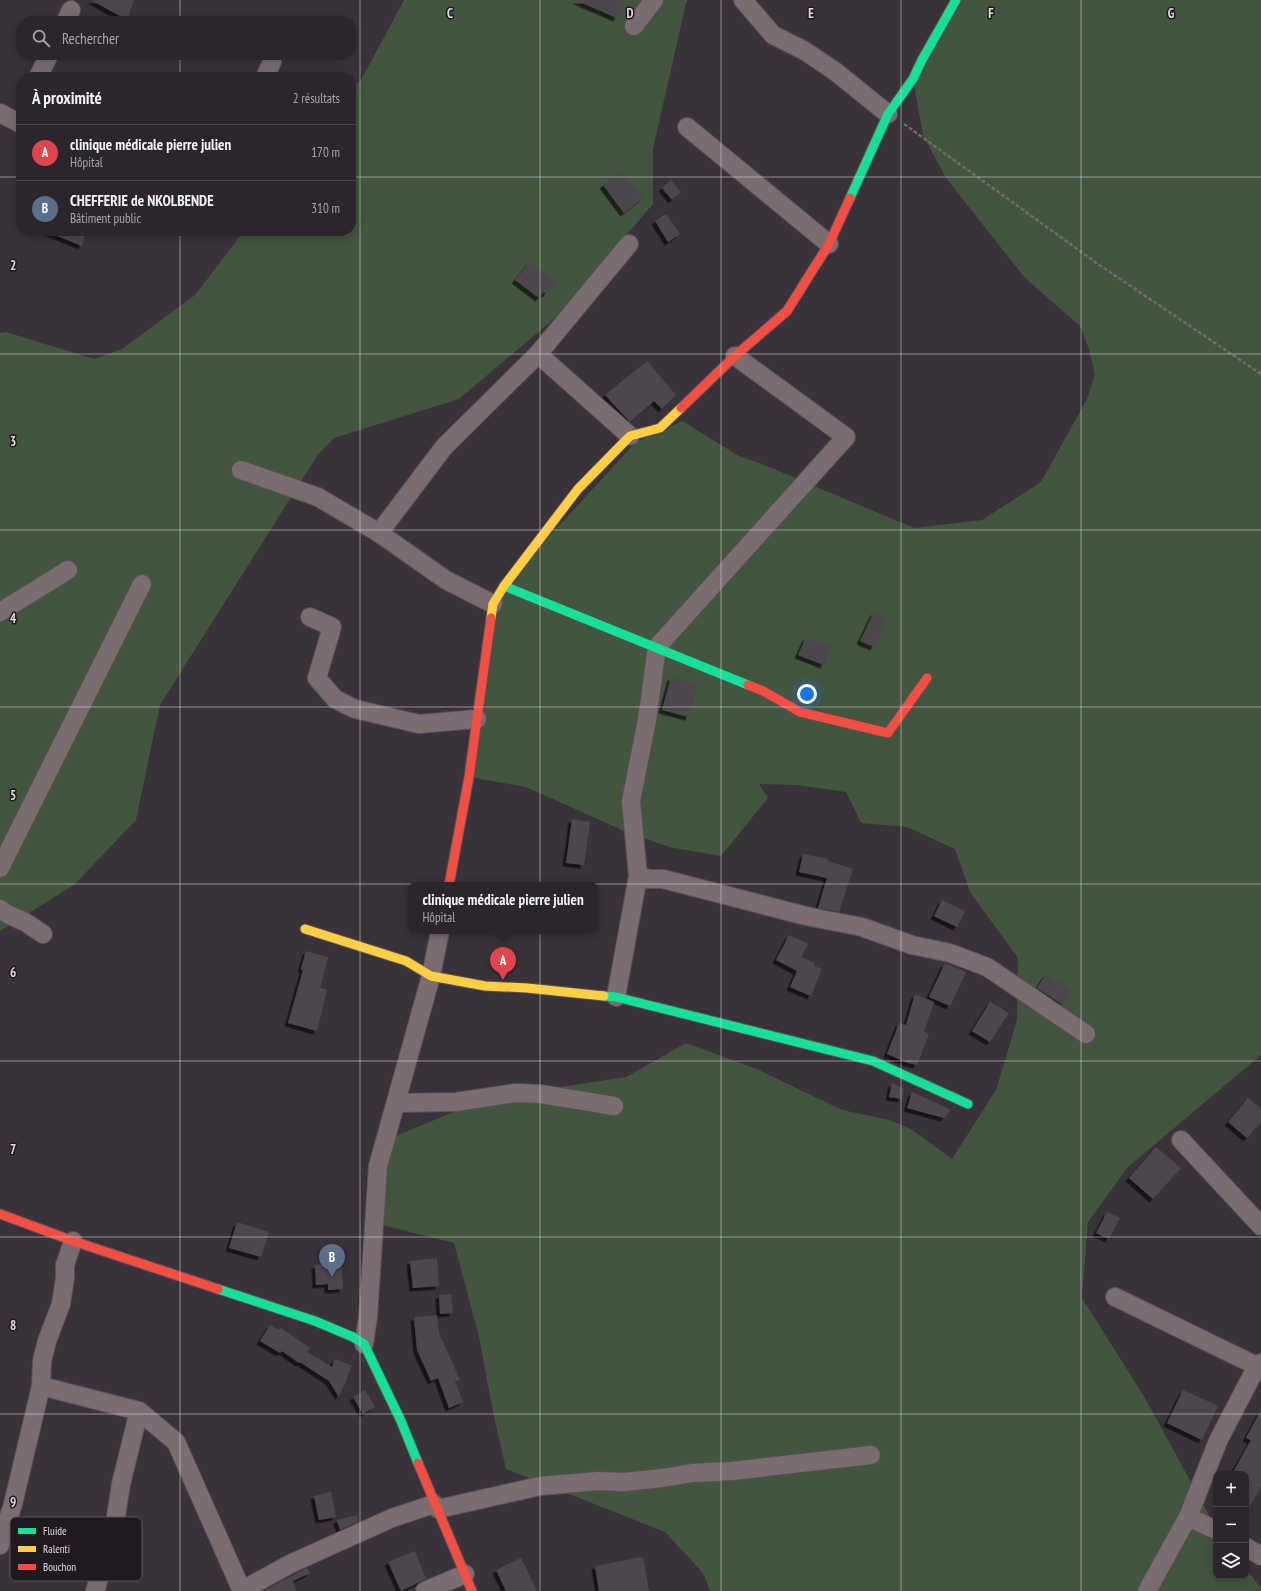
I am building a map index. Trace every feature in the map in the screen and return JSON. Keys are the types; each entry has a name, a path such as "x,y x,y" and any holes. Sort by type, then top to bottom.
{"street":[{"path":"634,26 654,0"},
{"path":"450,882 469,777 493,604 504,586 578,489 630,436 660,428 735,356 787,311 829,244 888,114 914,79 922,60 956,0"},
{"path":"746,1 773,34 805,51 888,114"},
{"path":"40,72 46,60"},
{"path":"687,127 829,244"},
{"path":"379,533 444,447 538,354 629,244"},
{"path":"538,354 630,436"},
{"path":"616,997 638,876 631,800 647,720 657,647 846,437 735,356"},
{"path":"241,470 318,497 379,533 446,580 493,604"},
{"path":"0,612 68,570"},
{"path":"0,868 142,584"},
{"path":"504,586 763,691 800,712 888,732 927,678"},
{"path":"310,617 332,627 317,678 335,699 355,709 419,724 477,719"},
{"path":"638,876 649,879 663,879 806,916 862,927 912,944 950,953 987,967 1086,1034"},
{"path":"0,909 7,914 25,922 43,934"},
{"path":"305,929 406,961 431,976 485,986 527,988 616,997 824,1048 873,1061 968,1104"},
{"path":"364,1344 368,1317 378,1166 431,976 439,934"},
{"path":"396,1102 456,1102 516,1094 541,1094 614,1106"},
{"path":"1181,1140 1261,1226"},
{"path":"0,1214 73,1241 315,1321 353,1337 364,1344 401,1421 472,1591"},
{"path":"0,1545 13,1504 41,1386 42,1361 61,1304 65,1278 65,1265 73,1241"},
{"path":"1115,1297 1260,1366 1218,1441 1188,1517 1147,1591"},
{"path":"41,1386 139,1410 176,1442 242,1591 290,1564 380,1524 436,1507 540,1486 598,1481 624,1482 692,1473 732,1471 871,1455"},
{"path":"116,1517 121,1484 139,1410"},
{"path":"1188,1517 1213,1529"},
{"path":"1249,1549 1261,1556"},
{"path":"425,1591 465,1574"},
{"path":"95,1591 98,1581"}],"path":[{"path":"888,114 1098,264 1261,374"}],"green space":[{"path":"404,0 688,0 686,3 653,149 653,204 554,319 459,399 334,438 317,456 160,705 136,820 74,885 0,931 0,333 6,332 94,359 122,349 195,295 240,236 356,236 356,84 361,80"},
{"path":"956,0 1261,0 1261,1055 1128,1167 1088,1222 1082,1298 1145,1398 1213,1523 1213,1579 1249,1579 1249,1573 1261,1588 1261,1591 710,1591 703,1573 665,1532 506,1469 493,1412 479,1337 454,1243 366,1221 379,1143 463,1108 522,1093 626,1077 686,1043 757,1069 842,1110 890,1120 911,1129 952,1159 996,1090 1017,1020 1018,958 970,892 955,849 907,827 861,823 846,792 796,785 759,784 768,798 721,856 669,847 622,830 526,787 469,777 494,596 636,442 682,421 739,456 762,464 914,528 982,520 1041,482 1087,399 1095,374 1089,349 1080,326 1025,278 946,178 923,135 913,79"}],"building":[{"path":"91,0 134,0 128,16 120,16"},
{"path":"575,0 625,0 617,18"},
{"path":"622,171 643,198 624,213 603,185"},
{"path":"671,180 681,192 672,200 662,188"},
{"path":"666,214 680,234 668,242 655,221"},
{"path":"57,236 85,236 82,246"},
{"path":"530,262 556,281 546,294 544,292 539,298 515,280"},
{"path":"647,361 676,395 662,409 654,401 630,422 605,395"},
{"path":"874,612 888,618 874,647 860,641"},
{"path":"806,637 831,646 824,665 798,655"},
{"path":"671,677 698,684 689,717 662,710"},
{"path":"572,819 590,822 584,865 566,863"},
{"path":"803,854 828,859 828,861 853,869 839,912 818,908 827,878 799,872"},
{"path":"942,900 965,911 957,927 934,916"},
{"path":"789,935 808,944 801,957 815,963 814,966 822,969 811,996 790,987 797,971 776,960"},
{"path":"306,951 328,957 320,988 327,990 317,1031 288,1023 303,970 301,969"},
{"path":"945,963 966,972 950,1006 929,997"},
{"path":"1046,974 1072,991 1063,1005 1037,988"},
{"path":"915,994 934,1002 924,1032 929,1034 917,1065 908,1063 887,1054 899,1023 906,1025"},
{"path":"990,1002 1009,1013 990,1042 972,1031"},
{"path":"892,1083 904,1089 902,1099 889,1097"},
{"path":"912,1092 949,1109 949,1112 944,1118 907,1108"},
{"path":"1248,1098 1261,1109 1261,1122 1247,1138 1228,1122"},
{"path":"1156,1147 1181,1168 1153,1199 1129,1178"},
{"path":"1107,1212 1120,1218 1109,1239 1096,1233"},
{"path":"237,1222 269,1232 261,1257 229,1248"},
{"path":"437,1258 439,1286 413,1288 410,1261"},
{"path":"341,1262 343,1289 328,1290 328,1284 316,1285 315,1265"},
{"path":"451,1294 453,1313 440,1314 439,1295"},
{"path":"437,1315 439,1333 460,1380 455,1381 463,1402 449,1408 438,1378 431,1381 417,1350 414,1317"},
{"path":"270,1325 279,1330 281,1328 310,1348 307,1352 332,1367 335,1359 352,1366 339,1397 329,1381 282,1351 280,1353 260,1341"},
{"path":"365,1390 375,1407 363,1414 353,1397"},
{"path":"1183,1390 1218,1406 1202,1440 1167,1423"},
{"path":"1261,1410 1261,1486 1249,1508 1249,1471 1234,1471 1251,1440 1246,1438"},
{"path":"331,1492 336,1517 319,1520 314,1496"},
{"path":"357,1515 358,1522 340,1530 337,1520"},
{"path":"415,1551 426,1579 401,1591 388,1562"},
{"path":"643,1557 649,1591 599,1591 595,1566"},
{"path":"521,1558 537,1591 506,1591 496,1570"},
{"path":"307,1568 310,1573 293,1581 296,1591 263,1591"}],"traffic: fast":[{"path":"850,198 888,114 913,79 956,0"},
{"path":"504,586 748,685"},
{"path":"604,996 616,997 873,1061 968,1104"},
{"path":"218,1289 315,1321 353,1337 364,1344 401,1421 418,1463"}],"traffic: slow":[{"path":"491,618 493,604 504,586 578,489 630,436 660,428 681,408"},
{"path":"305,929 406,961 431,976 485,986 527,988 604,996"}],"traffic: jam":[{"path":"681,408 735,356 787,311 829,244 850,198"},
{"path":"450,882 469,777 491,618"},
{"path":"748,685 763,691 800,712 888,733 927,678"},
{"path":"0,1214 73,1241 218,1289"},
{"path":"418,1463 472,1591"}],"place":[{"name":"clinique médicale pierre julien","path":"503,980"},
{"name":"CHEFFERIE de NKOLBENDE","path":"332,1277"}]}
